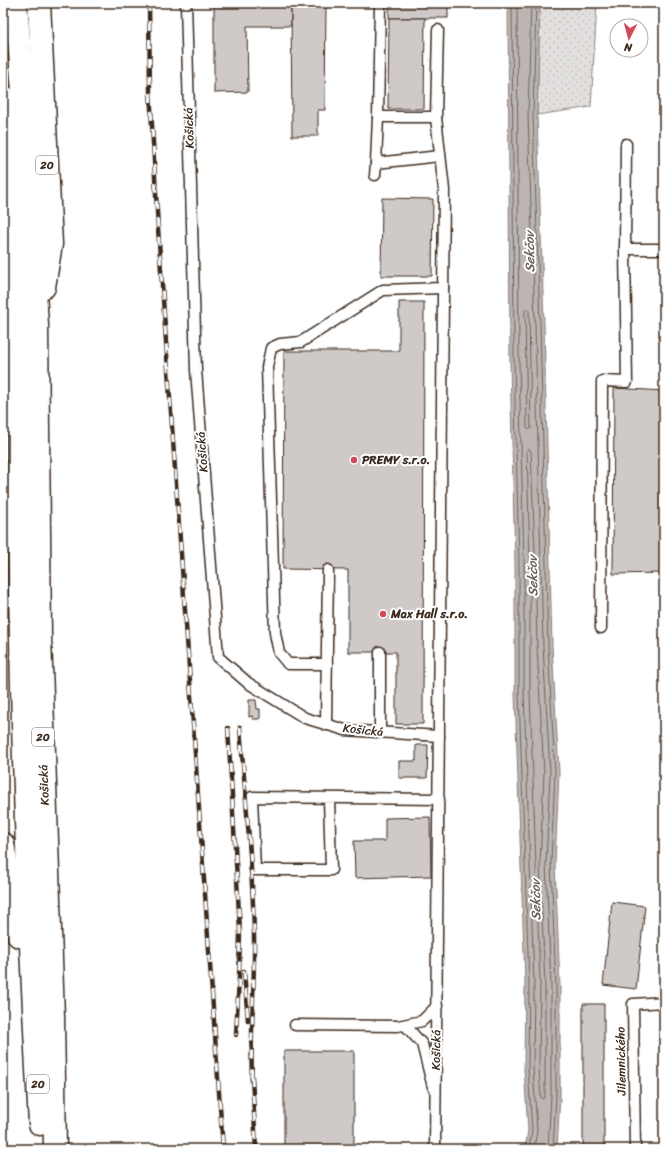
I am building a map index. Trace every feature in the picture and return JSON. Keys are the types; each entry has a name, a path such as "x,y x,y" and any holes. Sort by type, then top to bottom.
{"main road":[{"path":"16,3 26,116 37,326"},
{"name":"20","path":"37,326 51,244 39,3"},
{"path":"3,96 17,324 20,600 26,838 34,1020"},
{"name":"Košická","path":"37,326 40,637 53,1017 55,1149"},
{"name":"20","path":"3,844 34,1020 42,1149"}],"lane":[{"name":"Košická","path":"186,3 196,370 218,657 248,683 305,718 345,730 439,736"},
{"path":"375,175 378,116 380,3"},
{"name":"Košická","path":"435,1149 444,190 436,117 438,30"},
{"path":"378,116 436,117"},
{"path":"602,628 602,381 627,382 625,249 626,144"},
{"path":"376,163 440,156"},
{"path":"625,249 664,249"},
{"path":"327,664 288,664 279,653 275,633 267,366 271,348 280,344 301,342 383,290 443,288"},
{"path":"326,725 328,570"},
{"path":"380,652 380,732"},
{"path":"329,798 331,870 255,870 252,797 439,799"},
{"name":"Jilemnického","path":"635,1149 633,1004 664,1002"},
{"path":"295,1025 398,1026 422,1021 437,1006"},
{"path":"405,1024 422,1044 436,1100"}],"shaded area":[{"path":"540,3 597,3 591,107 537,115"}],"water":[{"name":"Sekčov","path":"508,3 540,3 537,115 552,646 559,773 555,863 560,987 560,1096 557,1149 525,1149 528,1130 524,1069 525,983 515,693 515,563 510,362"}],"building":[{"path":"214,3 291,3 291,26 247,26 248,92 214,93"},
{"path":"291,3 326,3 325,110 318,110 318,136 292,136"},
{"path":"389,3 448,3 448,18 389,18"},
{"path":"389,18 425,18 424,109 388,109"},
{"path":"382,198 433,199 432,276 381,276"},
{"name":"PREMY s.r.o.","path":"399,302 424,302 423,724 396,724 396,652 348,652 348,570 283,569 284,351 399,351"},
{"path":"614,388 664,391 664,573 613,574"},
{"path":"249,700 256,700 257,709 260,709 260,719 253,719 253,716 249,717"},
{"path":"416,745 428,745 427,778 399,778 399,761 416,761"},
{"path":"430,817 431,876 355,878 354,841 385,841 385,818"},
{"path":"612,902 645,906 636,989 603,985"},
{"path":"583,1004 604,1004 604,1149 583,1149"},
{"path":"284,1051 354,1051 354,1149 284,1149"},
{"path":"662,1063 664,1063 664,1149 662,1149"}],"railway":[{"path":"149,3 150,91 158,228 223,1149"},
{"path":"240,727 253,910 254,954 252,1083"},
{"path":"228,728 240,930 236,1035"},
{"path":"244,971 248,1021"},
{"path":"252,1077 256,1149"}],"place":[{"name":"PREMY s.r.o.","path":"354,460"},
{"name":"Max Hall s.r.o.","path":"383,614"}]}
